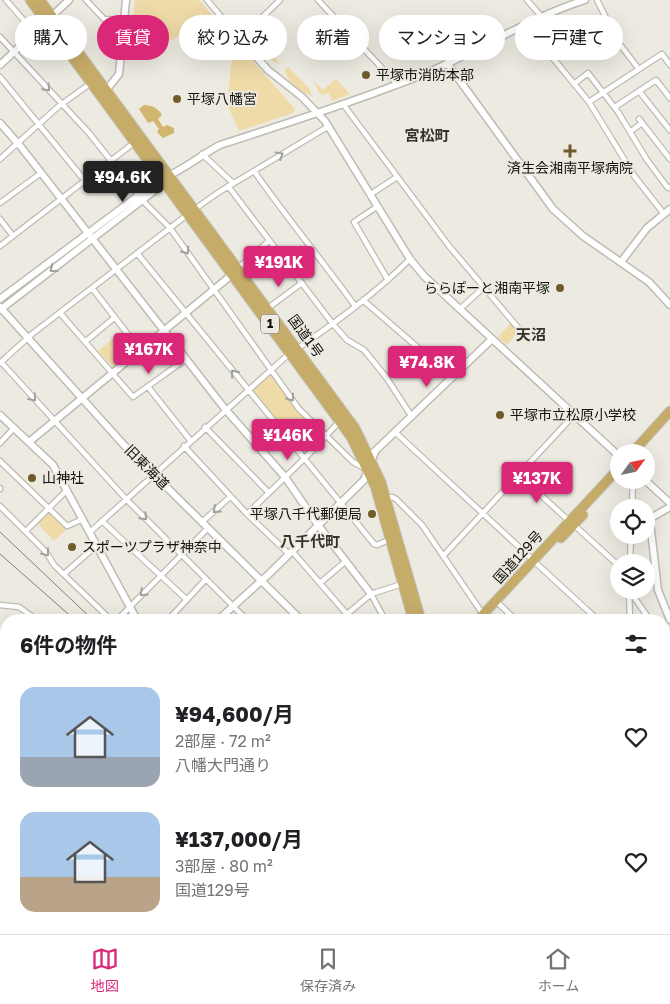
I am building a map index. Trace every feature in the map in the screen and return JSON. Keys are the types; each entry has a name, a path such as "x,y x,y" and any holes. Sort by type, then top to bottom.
{"highway":[{"name":"国道1号","path":"30,0 44,15"},
{"name":"国道1号","path":"40,0 46,15"},
{"name":"国道1号","path":"76,60 136,142 169,177"},
{"name":"国道1号","path":"85,61 294,350 346,414 370,455 371,473 411,614"},
{"path":"85,61 87,70 92,77 91,83"},
{"name":"国道1号","path":"236,271 268,308 340,420 370,455"},
{"path":"640,444 670,411"},
{"path":"648,444 670,421"},
{"name":"国道1号","path":"371,473 386,499 419,614"},
{"name":"国道129号","path":"488,614 610,478"},
{"name":"国道129号","path":"571,523 610,485"},
{"name":"国道129号","path":"489,614 535,562"}],"street":[{"path":"6,0 19,15"},
{"path":"52,15 69,0"},
{"path":"86,0 100,15"},
{"path":"124,15 126,0"},
{"path":"207,0 220,15"},
{"path":"265,15 280,0"},
{"path":"318,0 398,84"},
{"path":"527,0 539,15"},
{"path":"543,15 585,0"},
{"path":"596,0 618,42 638,68"},
{"path":"0,299 202,154 398,84 447,64 515,29"},
{"path":"0,37 112,160 141,199 170,228 299,409 353,462 371,473 261,581 224,614"},
{"path":"0,65 13,52"},
{"path":"589,102 662,54 670,65"},
{"path":"120,60 118,74 105,95 123,125"},
{"path":"259,60 268,70 318,112 372,194 410,259 424,276 610,448"},
{"path":"554,60 589,102 635,177 664,214"},
{"path":"447,64 553,209 573,228 649,282 670,305"},
{"path":"574,84 588,73 615,107 646,160 668,188 670,187"},
{"path":"0,77 85,181"},
{"path":"615,107 656,80 670,98"},
{"path":"0,159 38,124 91,83"},
{"path":"639,90 670,130"},
{"path":"343,104 483,288 520,330"},
{"path":"630,131 640,121 670,159"},
{"path":"0,123 18,143 225,409 285,477 318,526 371,594 382,614"},
{"path":"241,614 126,499 53,422 1,362 28,338 192,211 231,184 328,126"},
{"path":"0,246 136,142"},
{"path":"202,154 231,184 269,241 332,323 348,340 364,350 386,377 412,417"},
{"path":"254,171 289,221 356,306"},
{"path":"0,203 41,173"},
{"path":"372,194 397,177"},
{"path":"378,206 354,222 388,280"},
{"path":"621,262 641,234 670,209"},
{"path":"0,219 13,236"},
{"path":"0,309 90,236"},
{"path":"29,442 186,313 269,241"},
{"path":"137,253 306,458 374,544 377,545 391,539"},
{"path":"90,532 270,370 294,350 356,306 410,259"},
{"path":"268,308 302,283"},
{"path":"92,288 140,350"},
{"path":"460,309 483,288"},
{"path":"363,300 453,378"},
{"name":"旧東海道","path":"0,309 154,474 295,614"},
{"path":"60,313 133,397 149,388 186,359"},
{"path":"86,341 114,318"},
{"path":"370,455 492,340"},
{"path":"149,388 190,440"},
{"path":"0,415 53,465 134,614"},
{"path":"443,556 574,415"},
{"path":"247,514 306,458 340,420"},
{"path":"205,427 269,493"},
{"path":"0,443 14,428"},
{"path":"395,432 590,614"},
{"path":"184,446 230,497 290,553 347,614 371,594 403,584"},
{"path":"0,461 67,526 83,519"},
{"path":"518,474 610,558"},
{"path":"654,489 670,505 651,518 650,522 658,590 668,614"},
{"path":"26,531 67,490"},
{"path":"202,522 230,497"},
{"path":"386,499 392,497 396,499 419,520 481,614"},
{"path":"0,506 105,614"},
{"path":"102,521 186,599"},
{"path":"123,614 208,528"},
{"path":"64,574 96,545"},
{"path":"320,583 346,561"},
{"path":"173,614 206,579"},
{"path":"629,599 630,614"},
{"path":"635,599 646,614"},
{"path":"499,604 510,614"},
{"path":"0,605 19,607 29,613"}],"shaded area":[{"path":"135,0 199,0 212,15 179,15 179,36 169,41 169,15 133,15"},
{"path":"232,60 252,60 295,109 293,113 239,131 227,104"},
{"path":"288,67 309,88 312,96 291,82 285,69"},
{"path":"336,79 350,94 332,101 329,93 323,95 319,93 314,81 323,90"},
{"path":"144,105 159,111 162,115 158,119 163,127 167,125 174,128 174,133 163,138 157,132 159,129 153,121 148,123 139,109"},
{"path":"510,324 519,331 507,345 498,337"},
{"path":"114,338 128,356 114,368 98,351"},
{"path":"270,372 299,409 326,435 305,458 251,387"},
{"path":"48,511 67,529 54,541 36,522"}],"railway":[{"path":"0,532 87,614"},
{"path":"0,554 68,614"}],"place":[{"name":"平塚市消防本部","path":"366,75"},
{"name":"平塚八幡宮","path":"177,99"},
{"name":"済生会湘南平塚病院","path":"570,151"},
{"name":"ららぽーと湘南平塚","path":"560,288"},
{"name":"平塚市立松原小学校","path":"500,415"},
{"name":"山神社","path":"32,478"},
{"name":"平塚八千代郵便局","path":"372,514"},
{"name":"スポーツプラザ神奈中","path":"72,547"}],"district":[{"name":"宮松町","path":"427,136"},
{"name":"天沼","path":"531,335"},
{"name":"八千代町","path":"310,542"}]}
